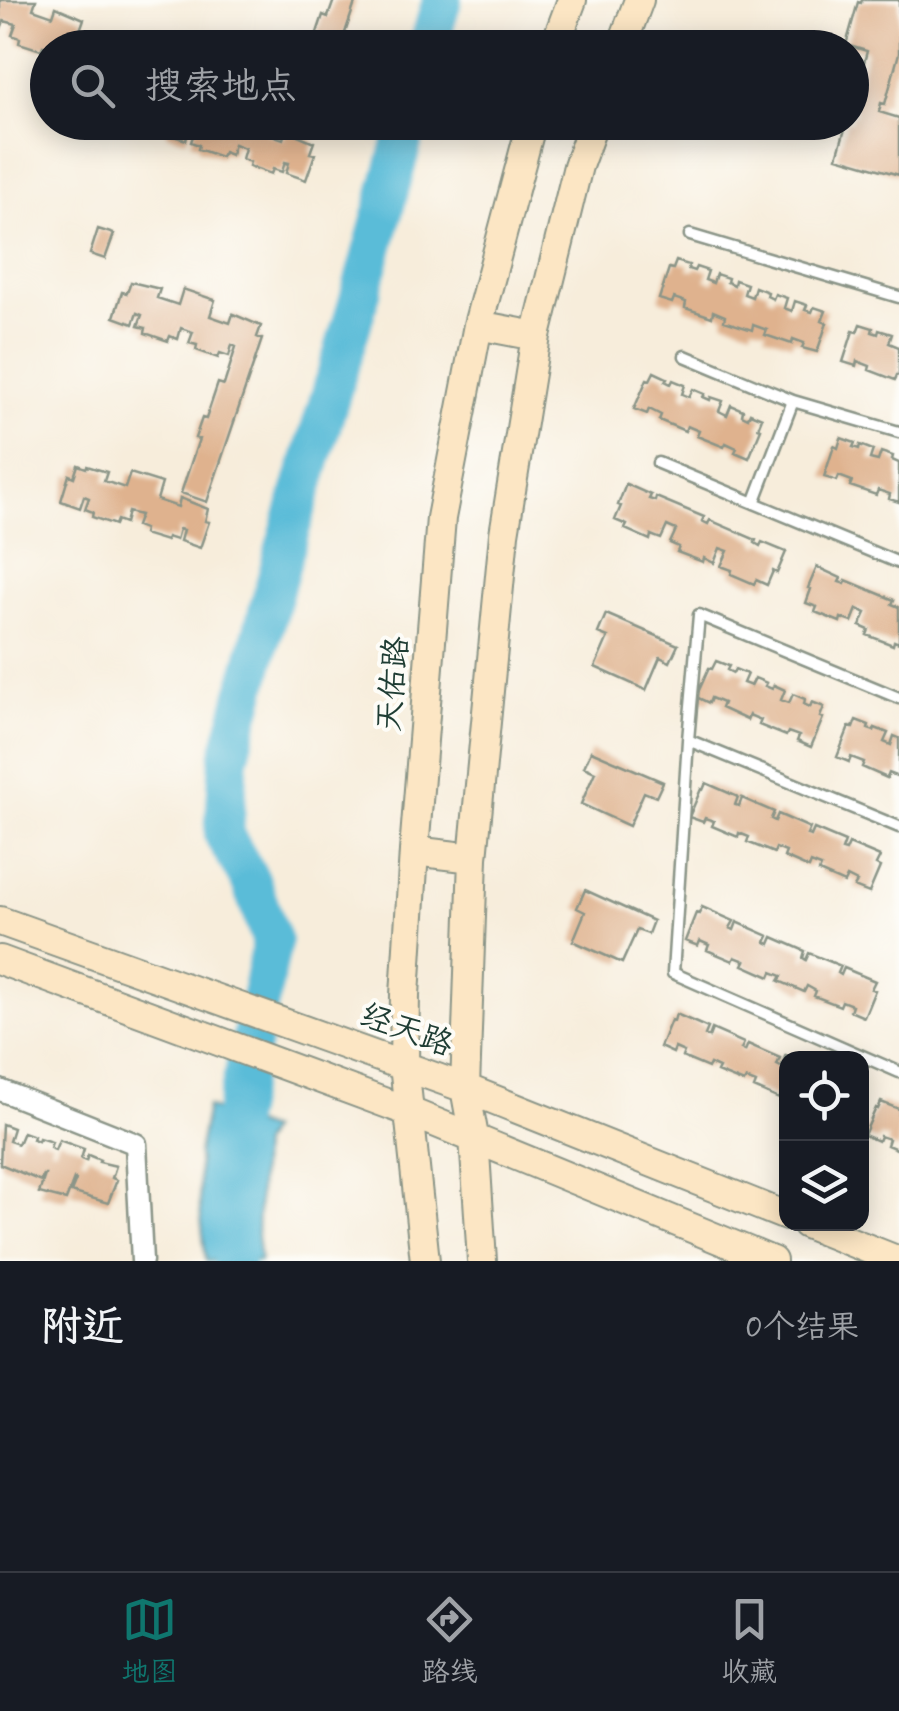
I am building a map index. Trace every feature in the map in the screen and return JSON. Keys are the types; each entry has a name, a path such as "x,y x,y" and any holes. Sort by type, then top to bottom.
{"main road":[{"path":"561,30 572,0"},
{"path":"628,30 639,0"},
{"name":"天佑路","path":"425,1261 404,1065 405,994 441,518 478,325 527,140"},
{"path":"482,1261 474,1138 466,1088 474,858 504,534 536,336 587,140"},
{"path":"478,325 536,336"},
{"path":"414,851 474,858"},
{"name":"经天路","path":"0,921 466,1088 779,1213"},
{"path":"0,960 410,1112 772,1261"},
{"path":"824,1231 899,1261"}],"street":[{"path":"0,1090 136,1144 142,1261"}],"lane":[{"path":"690,235 899,297"},
{"path":"685,356 794,401 899,432"},
{"path":"754,503 794,401"},
{"path":"658,463 899,563"},
{"path":"899,698 699,616 673,973 899,1072"},
{"path":"688,740 899,827"}],"water":[{"path":"207,1107 269,1130 261,1144 257,1236 260,1261 206,1261 198,1153"}],"building":[{"path":"0,0 36,0 33,9 53,16 56,7 84,19 80,30 30,30 30,46 12,35 16,24 4,21 0,31"},
{"path":"334,0 356,0 346,30 318,30 323,15 328,17"},
{"path":"899,0 899,53 885,104 881,103 879,112 899,118 899,175 837,157 842,140 869,140 869,30 850,30 858,2"},
{"path":"309,140 314,142 310,153 315,154 306,180 286,173 289,163 285,162 282,172 273,169 271,174 249,166 250,162 242,159 245,148 234,144 231,155 223,152 221,157 198,149 199,145 191,142"},
{"path":"98,229 114,234 105,259 90,254"},
{"path":"676,261 694,271 696,267 708,271 705,280 713,283 716,274 734,285 735,280 747,284 744,294 752,297 755,287 768,292 767,296 773,299 775,294 787,298 784,308 792,311 795,301 807,305 805,310 812,312 814,307 826,311 822,321 827,323 817,352 802,348 804,343 793,339 792,344 765,335 767,330 753,325 752,330 724,321 725,316 713,311 712,317 685,308 686,302 659,299 669,268 673,269"},
{"path":"131,282 160,289 157,298 178,305 183,289 215,300 210,316 230,323 233,314 261,326 257,337 262,339 207,502 181,493 202,418 206,419 218,383 224,385 236,347 232,345 229,356 220,353 218,358 196,350 197,345 189,343 193,332 181,328 178,339 170,336 168,341 145,333 146,328 138,326 142,315 137,313 133,324 114,317 122,292 127,293"},
{"path":"860,324 878,334 879,330 892,334 889,343 899,347 899,375 895,380 857,361 856,366 843,362 853,331 857,332"},
{"path":"654,372 671,384 673,380 685,385 682,394 689,397 693,389 710,400 711,397 723,401 719,411 727,415 731,405 743,410 742,415 748,418 750,413 762,418 749,458 726,443 724,447 697,436 699,431 687,426 685,431 659,420 661,415 649,409 647,414 634,409"},
{"path":"841,438 855,443 853,447 859,449 860,445 873,450 870,459 878,461 881,452 893,456 892,460 899,463 899,502 878,490 876,495 850,486 852,481 839,476 837,481 824,477 834,446 838,448"},
{"path":"78,465 107,472 104,481 125,488 130,473 162,483 157,500 178,507 180,498 208,509 205,521 209,522 200,548 180,541 183,530 179,529 176,540 143,534 144,529 136,526 140,515 128,512 125,523 117,520 115,525 92,517 93,512 85,509 89,498 84,496 80,508 61,501 69,475 74,477"},
{"path":"626,484 651,495 649,499 655,501 656,497 704,517 702,521 708,524 710,520 756,540 760,546 762,542 786,552 777,573 773,571 767,585 756,580 754,584 721,566 728,551 720,548 714,563 704,558 703,562 677,552 679,547 670,543 676,530 667,526 661,539 651,535 650,540 625,529 627,525 615,520"},
{"path":"817,567 841,578 839,582 845,584 846,580 894,600 892,604 899,607 899,643 894,641 893,645 867,635 869,630 860,626 866,613 857,609 852,622 841,618 840,622 815,612 817,607 806,603"},
{"path":"606,614 678,645 670,662 660,657 646,690 595,667 608,637 598,633"},
{"path":"716,661 729,666 727,670 733,673 735,669 747,674 743,683 751,686 755,678 772,689 774,685 785,690 781,700 789,703 793,694 805,699 804,704 810,707 812,702 824,707 811,747 797,741 799,736 788,732 786,736 759,725 761,720 749,715 747,720 721,708 723,703 711,698 709,703 696,697"},
{"path":"856,720 869,725 868,729 888,733 884,742 891,745 894,736 899,738 899,777 889,773 887,778 862,767 864,762 837,757 849,727 853,728"},
{"path":"591,751 663,782 656,797 644,792 629,826 581,804 595,772 584,767"},
{"path":"706,783 738,797 735,805 739,806 742,798 774,812 771,819 775,821 778,814 810,828 807,835 811,836 814,829 845,842 842,850 846,851 849,844 880,857 869,893 854,887 857,882 847,877 844,883 819,872 821,867 811,863 809,868 784,857 786,852 776,848 774,853 747,842 749,837 739,833 738,837 712,826 714,821 689,817"},
{"path":"585,890 653,921 648,934 637,930 622,963 573,941 585,912 577,908"},
{"path":"702,907 734,921 730,928 734,930 737,922 769,936 766,942 770,944 773,937 805,951 806,960 809,953 841,966 841,975 844,968 875,981 864,1017 850,1011 852,1005 842,1001 840,1006 814,996 816,991 807,986 804,992 779,981 782,976 772,972 770,977 743,965 745,961 735,957 733,961 707,950 709,945 700,941 698,946 685,941"},
{"path":"676,1014 708,1028 705,1035 709,1037 712,1029 744,1043 741,1049 745,1051 748,1044 779,1058 779,1099 754,1088 756,1083 746,1079 744,1083 717,1072 719,1068 710,1064 708,1068 682,1057 684,1052 675,1048 673,1053 660,1047 671,1020"},
{"path":"881,1102 899,1109 899,1150 887,1145 889,1139 880,1136 878,1141 869,1137 869,1124"},
{"path":"2,1124 13,1128 9,1141 18,1144 23,1132 38,1141 39,1138 52,1142 50,1148 55,1150 59,1140 84,1149 81,1159 86,1161 88,1155 116,1166 112,1178 117,1180 108,1203 71,1192 74,1179 66,1200 39,1193 45,1175 41,1181 0,1164"}],"waterway":[{"path":"433,30 442,0"},
{"path":"234,1261 224,1167 272,942 251,882 224,835 229,758 286,544 403,140"}]}
